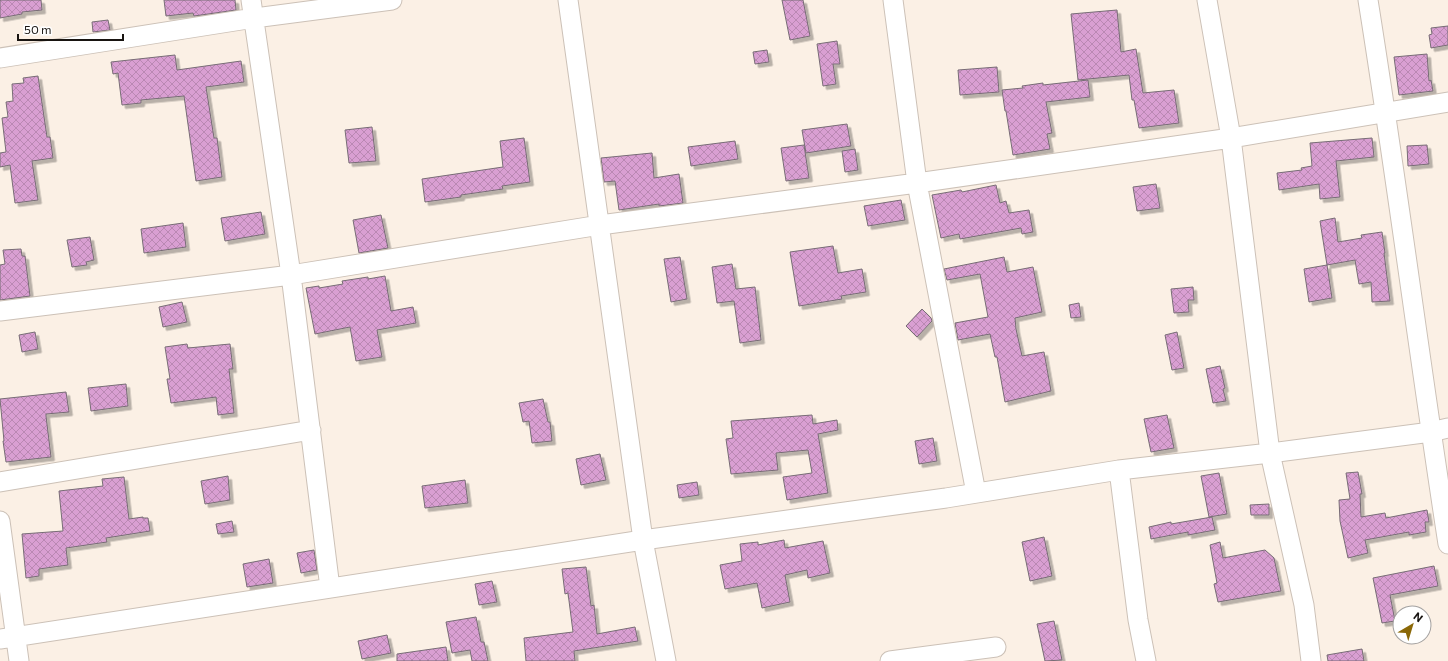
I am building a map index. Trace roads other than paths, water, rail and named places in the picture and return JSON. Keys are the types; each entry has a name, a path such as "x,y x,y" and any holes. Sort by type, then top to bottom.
{"street":[{"path":"0,58 253,9 392,0"},
{"path":"568,0 643,540 666,661"},
{"path":"893,0 917,182 976,493"},
{"path":"1207,0 1231,138 1270,453 1304,605 1311,661"},
{"path":"1368,0 1439,430 1448,544"},
{"path":"253,9 291,275 330,588"},
{"path":"0,311 291,275 600,225 1231,138 1448,102"},
{"path":"0,482 311,430"},
{"path":"8,638 643,540 976,493 1119,470 1270,453 1439,430"},
{"path":"1119,470 1138,620 1146,661"},
{"path":"0,521 8,638 19,661"},
{"path":"890,661 996,647"}]}
